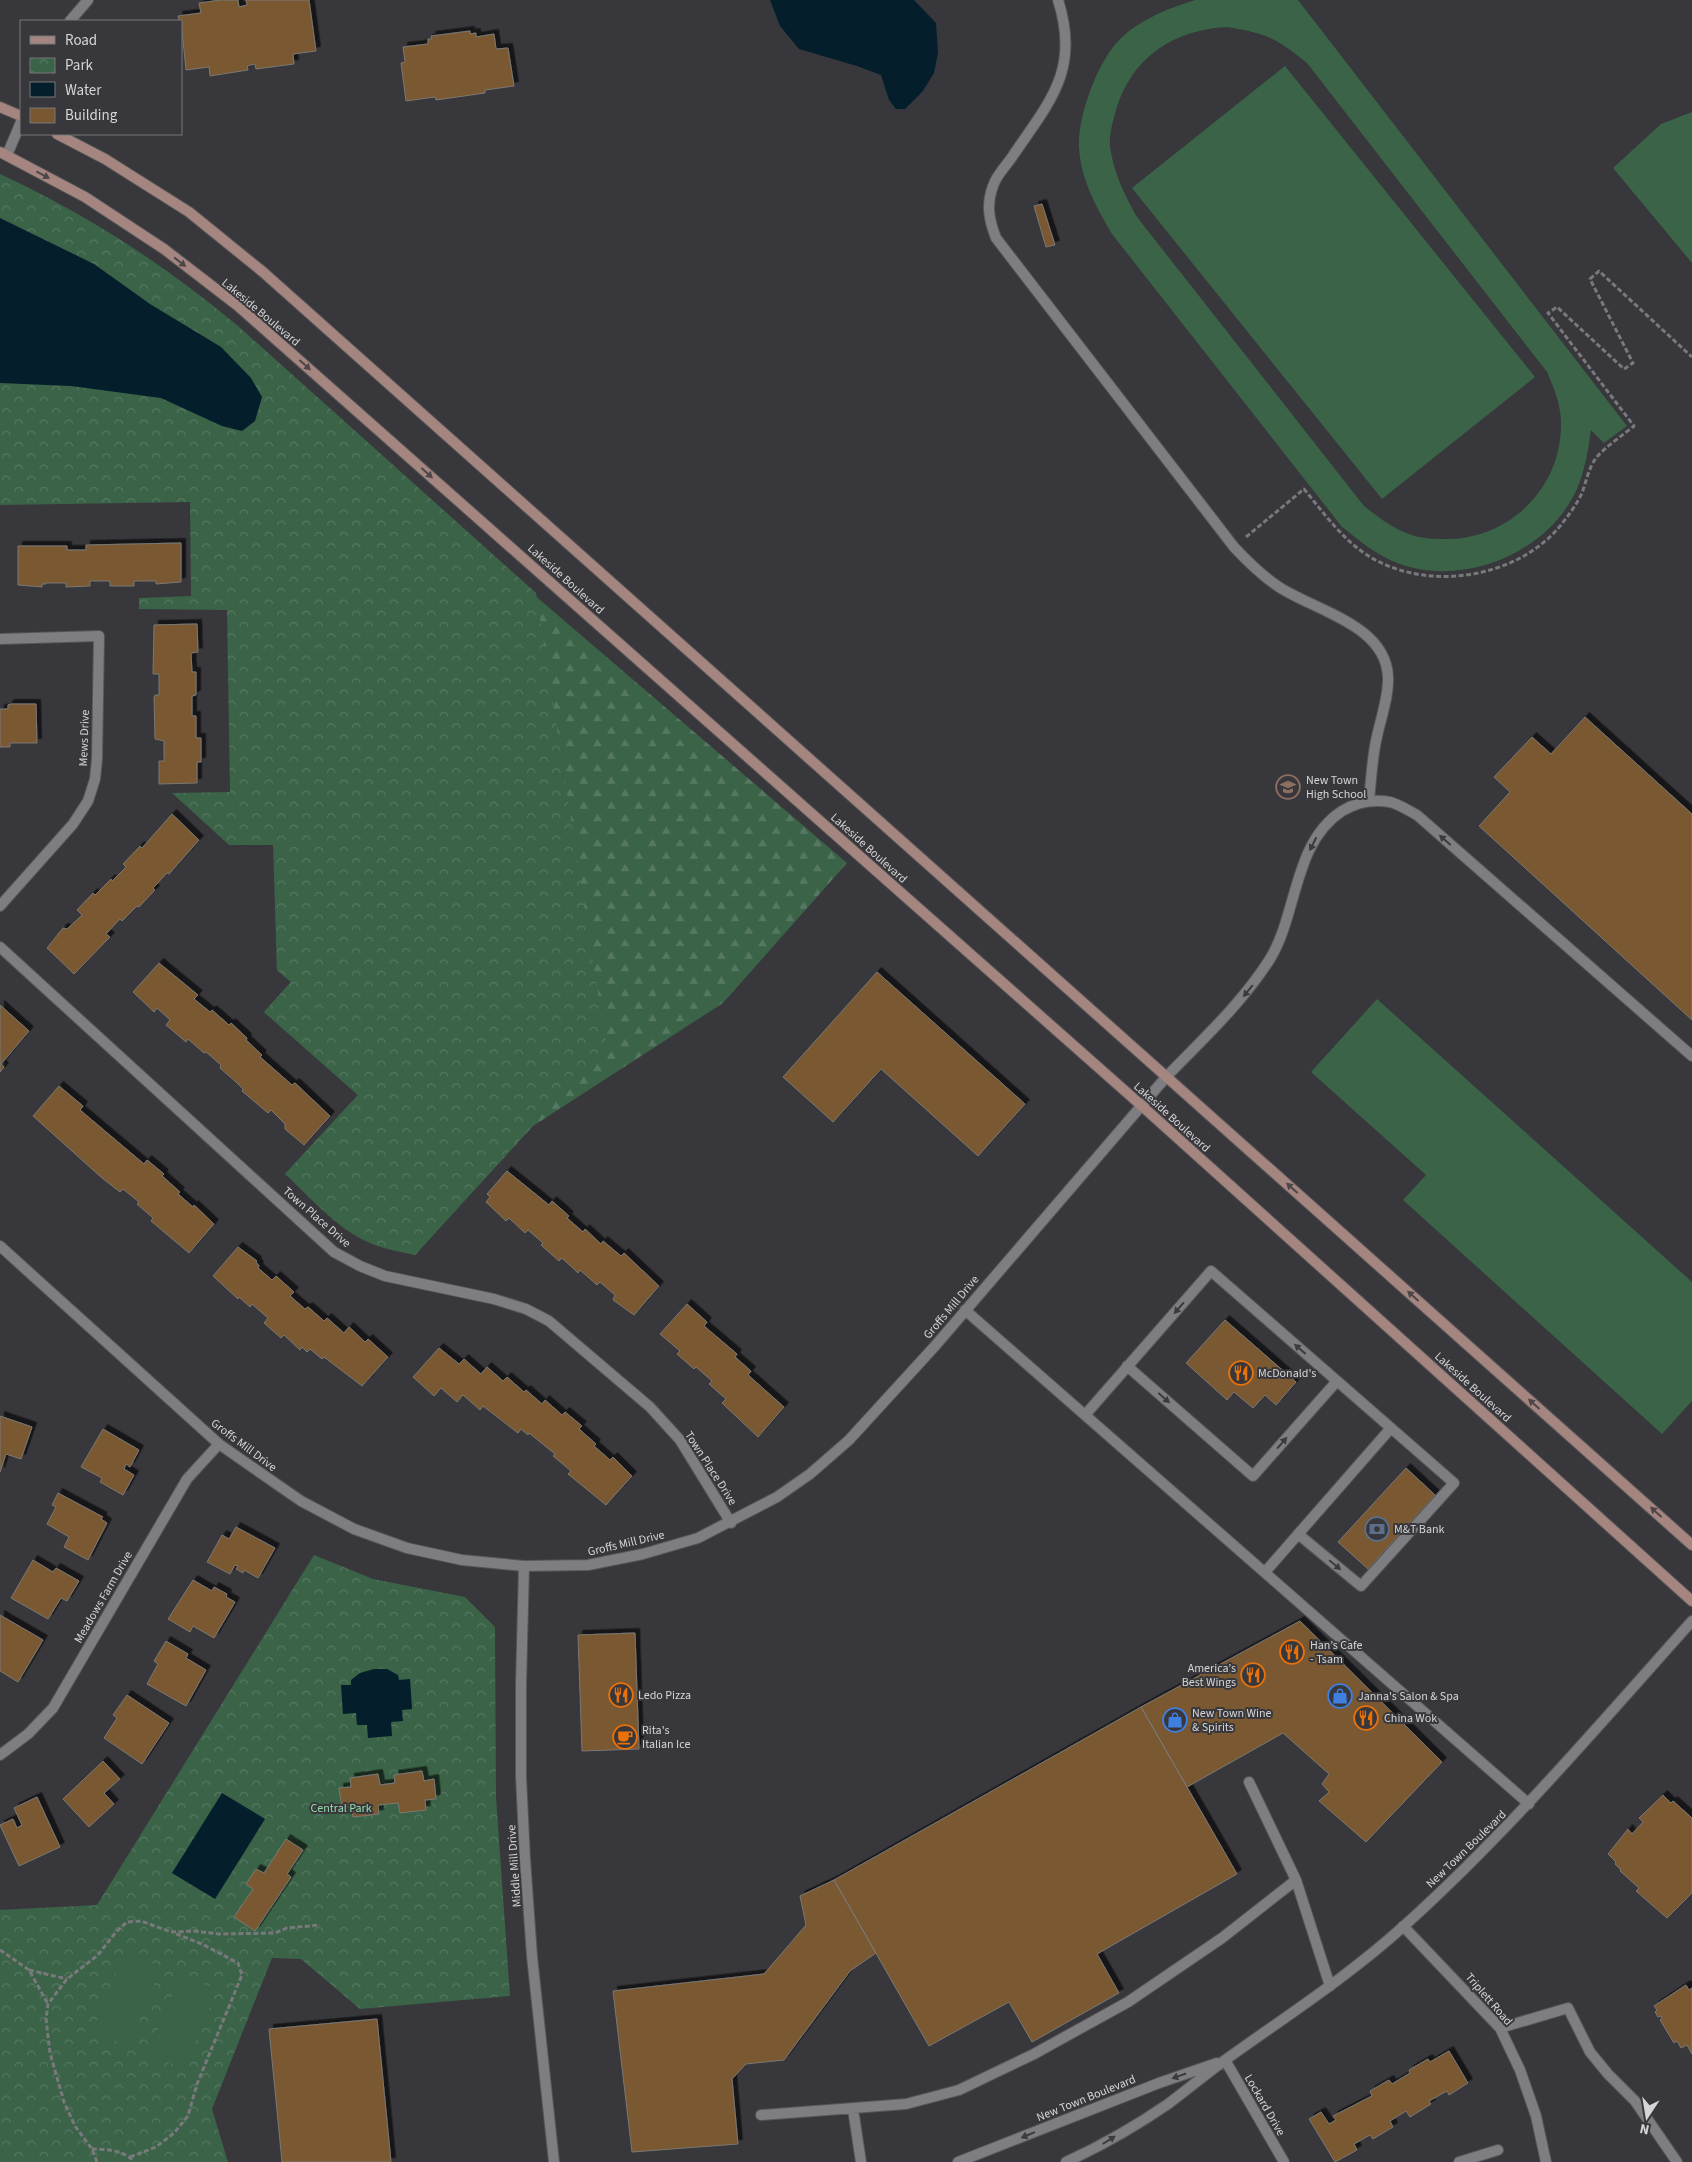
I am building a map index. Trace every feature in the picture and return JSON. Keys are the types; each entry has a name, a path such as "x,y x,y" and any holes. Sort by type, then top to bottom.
{"main road":[{"path":"0,107 20,116"},
{"path":"59,135 105,159 189,212 263,272 1692,1545"},
{"name":"Lakeside Boulevard","path":"4,154 92,202 164,249 238,306 1142,1106 1692,1601"}],"street":[{"path":"71,20 88,0"},
{"path":"1058,0 1064,20 1067,50 1063,71 1052,99 993,184 989,200 989,220 996,238 1234,547 1256,569 1280,588 1345,621 1368,636 1379,648 1386,661 1388,679 1376,743 1369,801 1391,802 1417,815 1692,1056"},
{"path":"4,154 20,124"},
{"name":"Mews Drive","path":"0,639 99,636 97,759 95,779 88,801 73,824 0,906"},
{"name":"Groffs Mill Drive","path":"0,1246 219,1444 301,1502 354,1529 407,1548 462,1560 524,1566 588,1565 643,1554 698,1538 777,1497 810,1474 849,1440 965,1310 1167,1076 1249,990 1279,943 1307,854 1318,833 1340,812 1352,805 1369,801"},
{"name":"Town Place Drive","path":"0,947 334,1252 360,1266 385,1276 494,1299 526,1309 549,1321 650,1407 680,1440 731,1522"},
{"path":"1085,1415 1211,1271 1454,1483 1361,1586 1298,1534"},
{"path":"965,1310 1530,1804"},
{"path":"1127,1366 1253,1476 1337,1381"},
{"path":"1265,1572 1391,1428"},
{"name":"Meadows Farm Drive","path":"0,1755 28,1734 53,1708 187,1478 219,1444"},
{"name":"Middle Mill Drive","path":"524,1566 520,1685 521,1777 525,1859 532,1956 554,2162"},
{"name":"New Town Boulevard","path":"1066,2162 1094,2149 1166,2105 1225,2060 1330,1986 1404,1926 1530,1804 1692,1620"},
{"path":"1249,1782 1296,1880 1330,1986"},
{"path":"761,2115 906,2104 959,2090 1034,2054 1128,2002 1222,1938 1296,1880"},
{"name":"Triplett Road","path":"1404,1926 1500,2028 1520,2070 1536,2116 1546,2162"},
{"path":"1500,2028 1568,2008 1590,2052 1608,2074 1635,2101 1677,2162"},
{"name":"New Town Boulevard","path":"958,2162 1159,2082 1225,2060"},
{"name":"Lockard Drive","path":"1225,2060 1284,2162"},
{"path":"853,2109 861,2162"},
{"path":"1459,2162 1498,2150"}],"path":[{"path":"1234,547 1304,489 1345,537 1367,555 1400,570 1434,575 1467,575 1496,569 1531,553 1560,525 1581,495 1596,458 1634,426 1548,313 1557,307 1624,369 1632,363 1590,279 1599,271 1692,357"},
{"path":"48,2004 67,1979 98,1955 116,1932 127,1922 141,1921 202,1944 238,1963 242,1975 197,2084 188,2116 174,2133 156,2147 130,2156 104,2149 92,2149"},
{"path":"171,1932 275,1934 287,1928 320,1925"},
{"path":"0,1950 29,1970 67,1979"},
{"path":"29,1970 48,2004 47,2033 56,2078 64,2102 75,2126 92,2149 97,2162"},
{"path":"130,2156 134,2162"}],"green space":[{"path":"1195,0 1298,0 1627,426 1604,443 1591,430 1584,468 1577,489 1564,512 1546,531 1525,547 1502,559 1477,567 1451,571 1425,570 1400,564 1384,557 1362,543 1342,527 1112,234 1095,203 1082,169 1080,158 1079,146 1082,119 1091,89 1105,60 1121,38 1129,31 1165,11","holes":["1227,27 1261,34 1279,42 1307,63 1547,372 1557,397 1561,416 1559,446 1553,467 1543,487 1529,504 1513,518 1494,529 1473,536 1450,539 1419,537 1403,532 1364,506 1137,217 1128,200 1114,166 1110,142 1116,110 1123,91 1132,75 1144,61 1172,41 1207,29"]},
{"path":"1285,66 1535,377 1382,499 1132,188"},
{"path":"1692,112 1692,263 1613,168 1661,124"},
{"path":"0,174 64,206 124,242 182,282 238,326 536,593 606,1044 415,1255 381,1247 346,1230 285,1174 358,1095 264,1012 291,982 277,970 273,845 229,845 172,793 230,792 227,610 139,609 139,598 191,596 190,502 0,505"},
{"path":"420,497 847,863 723,1003 533,1126 415,1255 372,1244 285,1174 358,1095 264,1012 291,982 277,970 274,845"},
{"path":"1377,999 1692,1282 1692,1401 1662,1434 1403,1200 1426,1175 1311,1072"},
{"name":"Central Park","path":"314,1555 373,1579 465,1597 495,1627 496,1797 510,1996 360,2009 301,1959 272,1958 212,2109 228,2162 0,2162 0,1910 97,1905"},
{"path":"125,1952 161,1967 129,2046 93,2031"},
{"path":"181,1975 217,1989 184,2069 148,2054"}],"water":[{"path":"770,0 914,0 936,23 938,53 934,73 923,91 905,109 896,109 889,100 881,75 799,49 780,26"},
{"path":"0,218 94,264 150,304 221,347 251,378 262,397 255,421 242,431 222,426 161,398 71,386 0,383"},
{"path":"374,1669 387,1669 398,1675 399,1680 410,1679 412,1709 402,1710 403,1721 391,1722 392,1736 368,1738 367,1725 357,1725 356,1713 343,1714 341,1685 351,1685 351,1680 360,1673"},
{"path":"222,1793 265,1819 215,1899 172,1873"}],"building":[{"path":"238,0 239,7 247,5 246,0 309,0 316,51 293,54 294,64 256,69 255,64 247,66 248,70 210,76 209,67 186,70 182,20 179,20 178,16 201,13 199,3"},
{"path":"470,31 470,34 476,33 476,37 494,34 496,49 508,48 514,86 485,90 485,93 436,100 435,97 406,101 401,63 405,62 403,47 428,44 428,39 432,39 431,36"},
{"path":"1042,204 1055,245 1046,247 1034,206"},
{"path":"181,543 181,582 156,584 156,581 134,581 134,586 110,586 110,581 90,581 90,586 66,587 66,583 46,583 42,584 42,587 18,585 18,546 67,546 67,550 86,550 86,545"},
{"path":"197,624 198,652 191,653 192,672 196,672 196,695 192,696 192,716 196,716 196,738 201,738 201,762 197,762 197,783 159,784 159,761 164,761 164,741 155,739 154,698 155,695 159,695 159,674 153,674 154,625"},
{"path":"36,704 37,743 10,743 10,747 0,747 0,709 8,709 8,705"},
{"path":"1585,717 1692,814 1692,1020 1479,826 1510,792 1494,777 1532,737 1551,754"},
{"path":"172,814 199,840 169,874 167,873 153,888 155,890 139,907 137,906 122,921 120,919 106,934 110,937 74,974 47,948 63,928 67,929 82,915 77,910 93,893 95,895 126,867 123,864 140,846 142,848"},
{"path":"159,963 198,995 194,999 210,1012 212,1010 229,1025 231,1023 262,1055 260,1057 292,1085 295,1083 330,1116 304,1145 285,1129 285,1124 271,1110 268,1113 242,1091 243,1089 220,1068 221,1065 188,1039 186,1042 166,1025 170,1020 157,1008 154,1012 133,992"},
{"path":"877,972 1025,1104 978,1156 881,1069 833,1122 783,1077"},
{"path":"0,1005 29,1031 1,1064 4,1067 0,1072"},
{"path":"59,1086 83,1106 80,1110 144,1164 147,1160 164,1174 162,1176 180,1192 178,1194 193,1207 194,1205 214,1224 189,1253 151,1221 153,1218 137,1204 139,1202 123,1189 120,1192 102,1178 33,1116"},
{"path":"507,1171 549,1205 552,1201 583,1232 585,1229 601,1244 603,1241 621,1256 624,1253 659,1286 634,1315 613,1300 615,1295 600,1282 597,1285 580,1270 578,1273 562,1258 559,1261 528,1230 525,1233 509,1218 506,1221 486,1202 490,1197 487,1194"},
{"path":"238,1247 257,1261 258,1268 272,1280 276,1276 294,1292 290,1296 305,1309 308,1307 324,1321 327,1318 344,1333 349,1327 365,1342 368,1339 388,1357 362,1386 324,1357 322,1359 310,1349 307,1352 302,1347 300,1350 284,1335 281,1338 264,1323 268,1318 252,1304 250,1307 239,1297 238,1299 213,1276"},
{"path":"687,1304 707,1322 704,1326 737,1354 735,1357 751,1371 748,1375 784,1407 758,1437 722,1403 726,1399 709,1384 712,1381 677,1354 680,1351 660,1334"},
{"name":"McDonald's","path":"1225,1320 1296,1382 1276,1405 1265,1395 1253,1408 1234,1392 1227,1400 1186,1363"},
{"path":"439,1348 459,1364 464,1359 481,1374 487,1367 503,1381 507,1377 542,1404 545,1400 562,1415 565,1412 582,1426 579,1429 596,1444 594,1446 610,1460 613,1457 632,1476 606,1505 568,1474 571,1471 553,1456 555,1454 529,1433 528,1435 521,1429 518,1433 483,1406 480,1410 463,1395 457,1402 441,1388 434,1396 413,1377"},
{"path":"0,1416 32,1427 21,1459 6,1454 0,1472"},
{"path":"103,1429 139,1450 130,1467 126,1464 124,1469 134,1475 123,1495 100,1482 102,1478 81,1467"},
{"name":"M&T Bank","path":"1406,1468 1435,1495 1368,1569 1338,1542"},
{"path":"58,1493 103,1517 101,1519 107,1523 88,1560 64,1547 69,1537 47,1524 56,1507 52,1505"},
{"path":"236,1527 275,1548 258,1578 244,1570 243,1573 236,1569 238,1566 235,1565 230,1574 207,1562 222,1535 229,1539"},
{"path":"33,1560 53,1572 56,1568 79,1581 67,1601 61,1598 48,1619 11,1598"},
{"path":"193,1580 212,1591 214,1587 227,1594 226,1597 235,1602 214,1638 193,1626 190,1632 168,1619"},
{"path":"0,1615 43,1640 18,1682 0,1671"},
{"path":"1300,1621 1442,1762 1366,1842 1319,1801 1329,1792 1322,1784 1329,1774 1283,1733 1187,1787 1141,1707"},
{"path":"635,1633 639,1749 582,1751 578,1635"},
{"path":"166,1641 188,1654 186,1658 206,1670 186,1706 147,1684 158,1664 154,1661"},
{"path":"127,1695 169,1723 142,1764 104,1738 117,1718 113,1715"},
{"path":"1141,1707 1237,1874 1097,1954 1119,1993 1032,2042 1009,2002 929,2046 834,1880"},
{"path":"103,1761 120,1779 104,1793 114,1804 89,1827 63,1799"},
{"path":"422,1771 424,1781 434,1779 436,1799 425,1800 426,1810 400,1813 398,1803 378,1805 379,1814 353,1817 351,1807 342,1808 339,1788 351,1787 350,1778 378,1774 380,1785 395,1783 394,1775"},
{"path":"1663,1795 1671,1803 1673,1801 1692,1818 1692,1893 1667,1918 1636,1891 1639,1888 1620,1871 1615,1864 1616,1862 1608,1854 1628,1829 1632,1834 1643,1822 1639,1818"},
{"path":"37,1797 60,1847 19,1866 0,1825 13,1819 17,1828 22,1825 14,1808"},
{"path":"286,1839 303,1850 287,1874 291,1877 255,1931 234,1917 253,1889 246,1884 256,1869 264,1873"},
{"path":"834,1880 876,1953 850,1971 784,2060 746,2064 732,2079 738,2144 632,2152 613,1991 764,1974 806,1925 800,1896"},
{"path":"1686,1985 1689,1990 1692,1988 1692,2054 1687,2045 1681,2048 1677,2041 1674,2043 1660,2020 1661,2016 1658,2017 1655,2012 1657,2010 1654,2006"},
{"path":"377,2019 391,2162 282,2162 269,2029"},
{"path":"1449,2051 1468,2083 1449,2095 1447,2091 1429,2101 1431,2104 1410,2117 1406,2111 1390,2121 1393,2127 1373,2139 1370,2135 1354,2144 1357,2150 1335,2162 1309,2119 1321,2112 1329,2124 1336,2120 1333,2116 1372,2096 1370,2091 1389,2080 1392,2084 1410,2073 1409,2070 1428,2059 1430,2062"}],"place":[{"name":"New Town High School","path":"1288,787"},
{"name":"McDonald's","path":"1241,1373"},
{"name":"M&T Bank","path":"1377,1529"},
{"name":"Han’s Cafe - Tsam","path":"1292,1652"},
{"name":"America’s Best Wings","path":"1253,1675"},
{"name":"Ledo Pizza","path":"621,1695"},
{"name":"Janna's Salon & Spa","path":"1340,1696"},
{"name":"China Wok","path":"1366,1718"},
{"name":"New Town Wine & Spirits","path":"1175,1720"},
{"name":"Rita's Italian Ice","path":"625,1737"}]}
